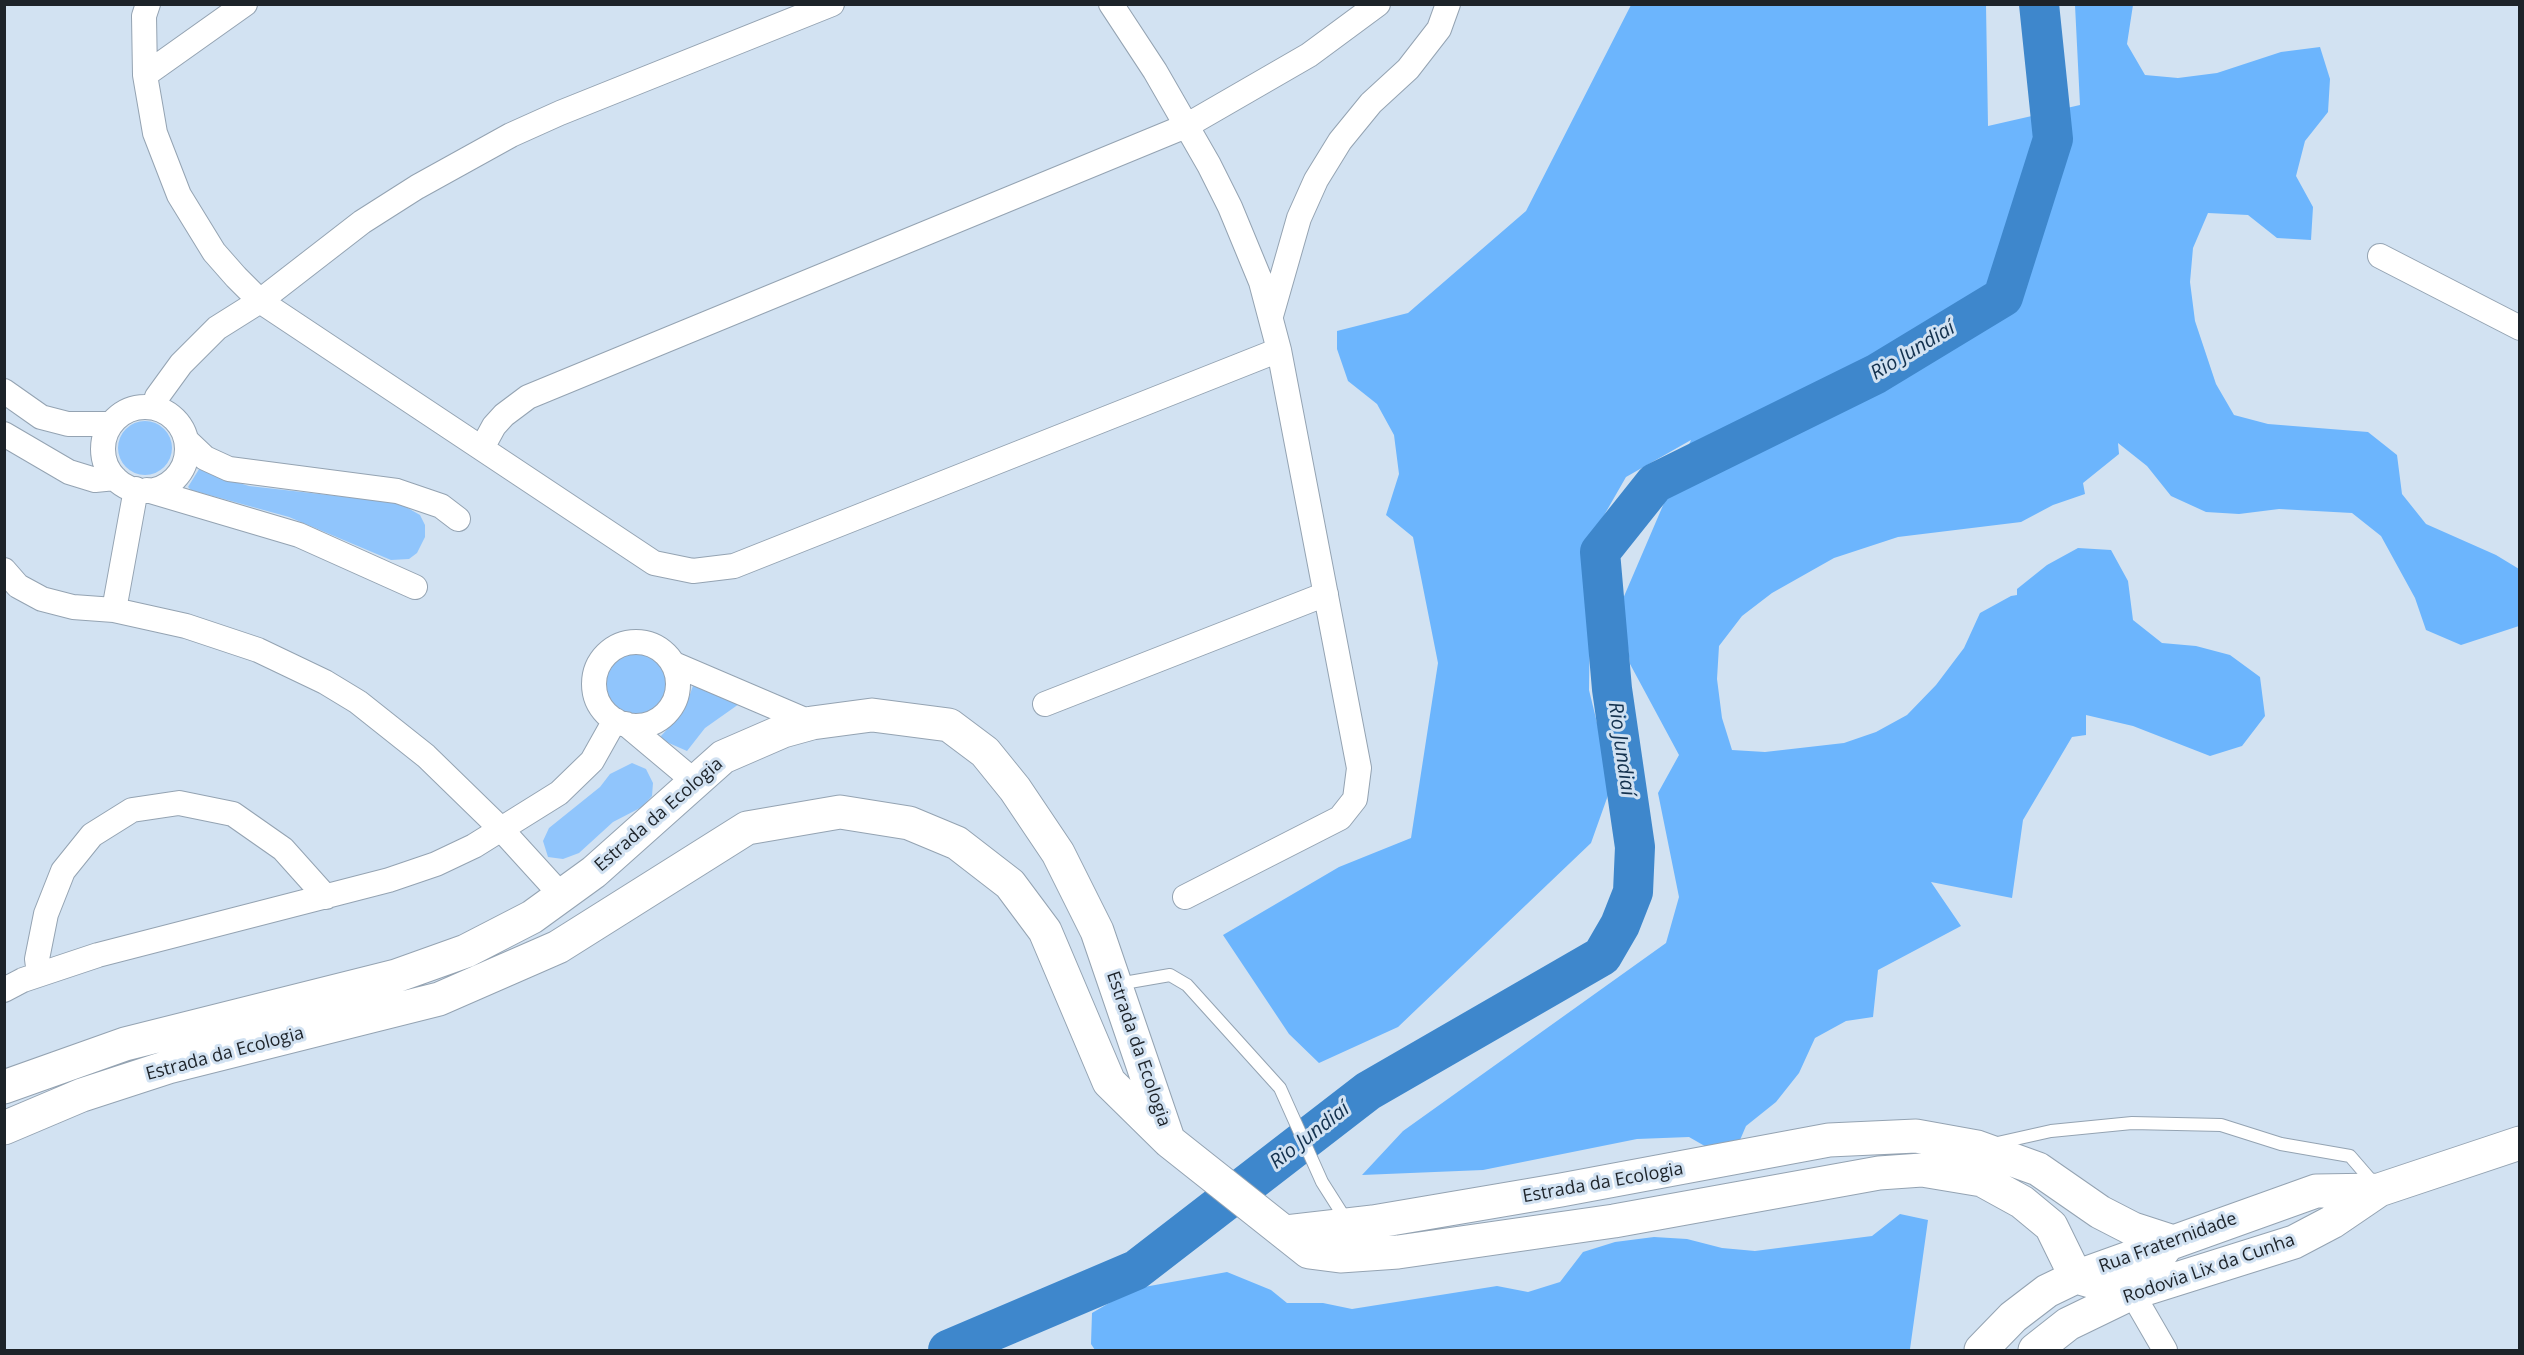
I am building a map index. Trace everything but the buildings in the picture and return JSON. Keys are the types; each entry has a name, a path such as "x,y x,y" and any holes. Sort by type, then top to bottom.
{"street":[{"path":"147,4 144,36 145,75 155,133 179,195 214,252 260,301 654,563 674,569 707,571 734,566 1279,350"},
{"path":"145,75 245,4"},
{"path":"154,408 166,384 198,345 217,328 260,301 362,222 417,187 511,135 609,92 832,4"},
{"path":"1111,4 1155,71 1230,207 1249,249 1271,316 1359,768 1355,799 1340,818 1185,897"},
{"path":"482,448 499,420 528,397 1186,126 1309,55 1378,4"},
{"path":"1271,316 1299,218 1316,180 1340,141 1371,103 1408,69 1439,29 1448,4"},
{"path":"2380,256 2520,328"},
{"path":"4,392 41,417 68,424 111,424"},
{"path":"186,440 186,452 178,474 170,482 133,486 108,469 103,446 111,424 130,410 154,408 174,419 186,440 205,458 229,469 397,491 441,506 458,519"},
{"path":"4,434 69,472 95,480 133,486 299,535 415,587"},
{"path":"114,610 133,486"},
{"path":"4,570 18,586 42,598 73,607 114,610 222,637 266,654 325,682 358,702 426,756 501,829 562,896"},
{"path":"1045,704 1326,594"},
{"path":"621,722 650,723 669,710 678,688 674,664 667,654 646,643 622,644 603,657 594,680 595,692 599,703 621,722 694,781"},
{"path":"674,664 812,723"},
{"name":"Estrada da Ecologia","path":"4,1087 125,1044 432,965 500,935 562,896 594,872 723,757 763,738 812,723 872,715 949,725 985,752 1015,789 1058,853 1096,931 1168,1141"},
{"path":"4,990 39,974 98,955 413,874 456,856 540,807 576,778 621,722"},
{"path":"39,974 37,959 46,914 63,871 93,834 132,810 179,803 232,814 284,849 326,897"},
{"name":"Estrada da Ecologia","path":"4,1128 82,1095 168,1067 439,999 558,947 747,828 840,812 909,823 957,843 1010,884 1045,931 1108,1082 1168,1141 1309,1252 1340,1256 1358,1239 1584,1186 1829,1140 1916,1136 1977,1147 2038,1169 2100,1212 2133,1229 2170,1241"},
{"name":"Rodovia Lix da Cunha","path":"2035,1350 2068,1324 2132,1293 2294,1242 2332,1222 2379,1190 2484,1153 2520,1143"},
{"name":"Estrada da Ecologia","path":"1358,1239 1398,1252 1603,1222 1879,1173 1922,1170 1982,1180 2022,1202 2051,1226 2076,1276"},
{"name":"Rua Fraternidade","path":"1981,1350 2013,1317 2047,1292 2076,1276 2316,1191 2379,1190"},
{"path":"2132,1293 2170,1241"},
{"path":"2076,1276 2132,1293 2165,1350"}],"lane":[{"path":"1116,984 1170,975 1188,985 1280,1088 1322,1182 1358,1239"},
{"path":"1977,1147 2051,1131 2132,1123 2221,1125 2281,1144 2350,1156 2379,1190"}],"shaded area":[{"path":"1631,5 1986,5 1988,126 2080,105 2075,5 2133,5 2127,44 2145,75 2178,78 2217,73 2281,52 2320,47 2330,79 2328,112 2305,141 2296,176 2313,207 2311,240 2277,238 2248,215 2208,213 2193,248 2190,282 2195,321 2216,384 2234,415 2268,424 2368,432 2397,455 2402,494 2426,524 2496,555 2519,569 2519,626 2461,645 2426,630 2415,598 2381,536 2352,513 2279,509 2239,514 2206,512 2171,496 2147,466 2118,443 2119,454 2083,483 2085,494 2053,505 2021,522 1898,537 1834,558 1772,593 1742,616 1719,646 1717,679 1722,718 1732,750 1765,752 1844,743 1876,732 1907,715 1936,685 1964,648 1980,613 2017,595 2017,589 2047,565 2078,548 2111,550 2128,581 2133,620 2162,643 2196,646 2230,655 2260,677 2265,716 2242,746 2210,756 2133,726 2086,715 2086,735 2072,737 2023,820 2012,898 1931,882 1961,926 1878,970 1873,1017 1846,1021 1815,1038 1799,1073 1776,1102 1746,1126 1731,1161 1689,1137 1637,1139 1483,1170 1362,1175 1403,1131 1666,943 1679,897 1658,793 1679,755 1630,664 1622,601 1691,440 1626,477 1591,538 1589,690 1612,784 1591,843 1398,1027 1319,1063 1289,1034 1223,935 1339,867 1411,838 1438,663 1413,537 1386,515 1399,474 1394,435 1377,404 1348,381 1337,349 1337,331 1408,313 1526,211"},
{"path":"140,421 150,421 164,429 170,438 172,448 170,458 164,467 150,475 140,475 123,463 118,453 118,443 130,426"},
{"path":"201,466 226,479 249,486 399,503 420,515 425,525 425,537 417,553 409,559 391,560 289,517 191,490 188,487"},
{"path":"635,652 657,661 666,683 657,705 635,714 613,705 604,683 613,661"},
{"path":"694,683 739,704 705,728 687,751 662,740 661,736 684,711"},
{"path":"632,763 646,769 653,783 652,796 642,807 613,822 579,853 563,859 548,857 543,841 549,828 600,787 610,774"},
{"path":"1900,1214 1928,1220 1910,1349 1907,1350 1095,1350 1091,1344 1092,1313 1133,1289 1227,1272 1271,1290 1287,1303 1323,1303 1352,1309 1497,1286 1528,1292 1560,1282 1583,1252 1615,1242 1654,1237 1687,1239 1722,1248 1755,1251 1872,1236"}],"waterway":[{"name":"Rio Jundiaí","path":"948,1350 1136,1270 1368,1091 1602,956 1620,925 1633,892 1635,847 1612,689 1600,552 1655,483 1876,374 2003,297 2053,139 2039,4"}]}
